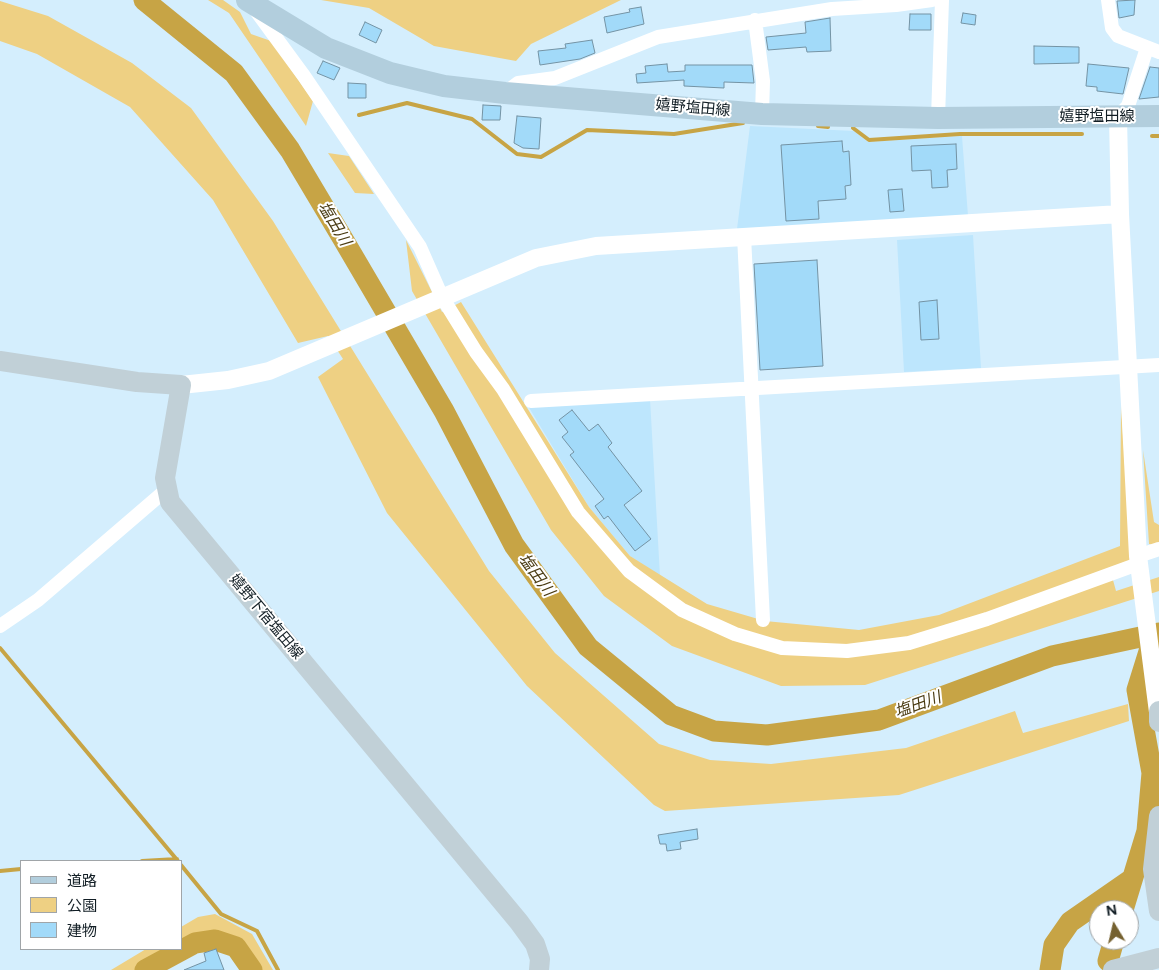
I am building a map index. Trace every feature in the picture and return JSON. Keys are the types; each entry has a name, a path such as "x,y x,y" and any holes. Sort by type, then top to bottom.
{"main road":[{"name":"嬉野塩田線","path":"249,1 326,48 390,73 444,86 505,93 762,114 938,118 1159,116"},
{"path":"0,361 137,382 181,385 165,478 166,490"},
{"name":"嬉野下宿塩田線","path":"166,490 170,502 519,922 535,944 540,959 539,970"},
{"path":"1159,816 1154,869 1159,910"},
{"path":"1113,970 1159,958"}],"street":[{"path":"505,93 518,83 555,78 658,37 832,8 896,5 932,0"},
{"path":"938,118 942,0"},
{"path":"1108,0 1112,28 1118,36 1153,50 1128,106 1118,116 1120,214 1138,564 1158,710"},
{"path":"249,1 304,76 420,247 442,297 476,352 504,389 578,512 629,571 682,610 735,634 782,648 847,651 909,643 987,618 1138,564 1159,549"},
{"path":"755,20 763,81 762,114"},
{"path":"181,385 228,380 269,371 328,348 442,297 536,258 596,246 1120,214"},
{"path":"744,236 763,620"},
{"path":"531,401 1159,365"},
{"path":"0,626 38,600 166,490"}],"shaded area":[{"path":"750,126 854,131 868,142 962,136 968,216 737,229"},
{"path":"973,235 981,368 904,372 897,240"},
{"path":"650,399 660,576 630,556 589,507 528,406"}],"green space":[{"path":"208,0 223,0 240,12 251,34 271,41 313,101 306,126 229,13"},
{"path":"321,0 621,0 531,44 516,61 434,46 369,8"},
{"path":"0,1 48,16 132,63 191,108 273,221 489,571 555,653 659,744 710,760 771,764 906,748 1015,711 1023,733 1128,704 1129,721 899,795 665,811 654,805 527,686 387,513 318,377 343,359 328,336 298,343 213,200 130,107 37,54 0,41"},
{"path":"328,153 349,156 374,194 355,193"},
{"path":"406,240 442,312 461,302 589,507 630,556 707,604 765,621 859,630 939,615 1120,546 1121,404 1131,561 1110,569 1116,591 1159,577 1159,591 865,685 781,686 672,646 604,596 551,530 412,291"},
{"path":"1143,450 1154,522 1159,525 1159,546 1149,544"},
{"path":"215,914 252,934 273,970 261,970 242,942 214,934 193,939 182,944 182,926 198,917"},
{"path":"144,950 173,950 135,970 111,970"}],"building":[{"path":"1135,0 1134,15 1119,18 1117,1"},
{"path":"641,7 644,24 607,33 604,17 630,12 629,9"},
{"path":"963,13 976,15 975,25 961,23"},
{"path":"910,14 931,14 931,30 909,30"},
{"path":"830,18 831,51 807,52 806,47 768,50 766,37 806,33 805,22"},
{"path":"365,22 382,30 376,43 359,35"},
{"path":"592,40 595,53 580,59 540,65 538,51 566,48 565,44"},
{"path":"1034,46 1079,47 1079,63 1034,64"},
{"path":"323,61 340,68 334,80 317,73"},
{"path":"667,64 668,72 685,71 685,65 752,65 754,83 724,82 724,88 684,86 684,80 637,83 636,74 646,73 645,66"},
{"path":"1088,64 1129,68 1123,94 1097,91 1097,87 1086,86"},
{"path":"1150,67 1159,68 1159,97 1139,99"},
{"path":"348,83 366,84 366,98 348,98"},
{"path":"483,105 501,106 500,120 482,120"},
{"path":"517,116 541,118 539,149 523,148 514,143"},
{"path":"842,141 843,152 849,151 851,185 845,186 846,199 818,201 819,219 786,221 781,145"},
{"path":"956,144 957,169 947,170 948,187 932,188 931,170 912,171 911,146"},
{"path":"902,189 904,211 890,212 888,190"},
{"path":"817,260 823,366 760,370 754,264"},
{"path":"937,300 939,339 921,340 919,302"},
{"path":"572,410 589,431 598,424 612,443 608,447 642,491 624,505 651,539 635,551 608,516 604,519 595,506 604,499 570,455 574,452 562,437 568,432 559,420"},
{"path":"697,829 698,839 680,842 681,849 667,851 666,844 660,844 658,835"},
{"path":"216,949 224,970 184,970 206,961 204,953"}],"waterway":[{"name":"塩田川","path":"144,0 234,73 290,150 343,239 444,411 514,545 588,647 671,715 714,731 767,735 879,720 1052,656 1159,633"},
{"path":"359,115 407,103 472,119 517,154 541,157 587,130 674,134 743,123"},
{"path":"818,126 828,127"},
{"path":"853,128 869,140 960,134 1082,134"},
{"path":"1152,136 1159,136"},
{"path":"1126,900 1147,831 1152,773 1137,690 1152,642"},
{"path":"0,648 177,860"},
{"path":"160,860 177,859"},
{"path":"182,866 221,914 257,931 278,970"},
{"path":"0,871 20,869"},
{"path":"1050,970 1054,945 1070,922 1132,879"},
{"path":"145,970 195,943 215,940 236,947 252,970"},
{"path":"1108,961 1111,950"}]}
